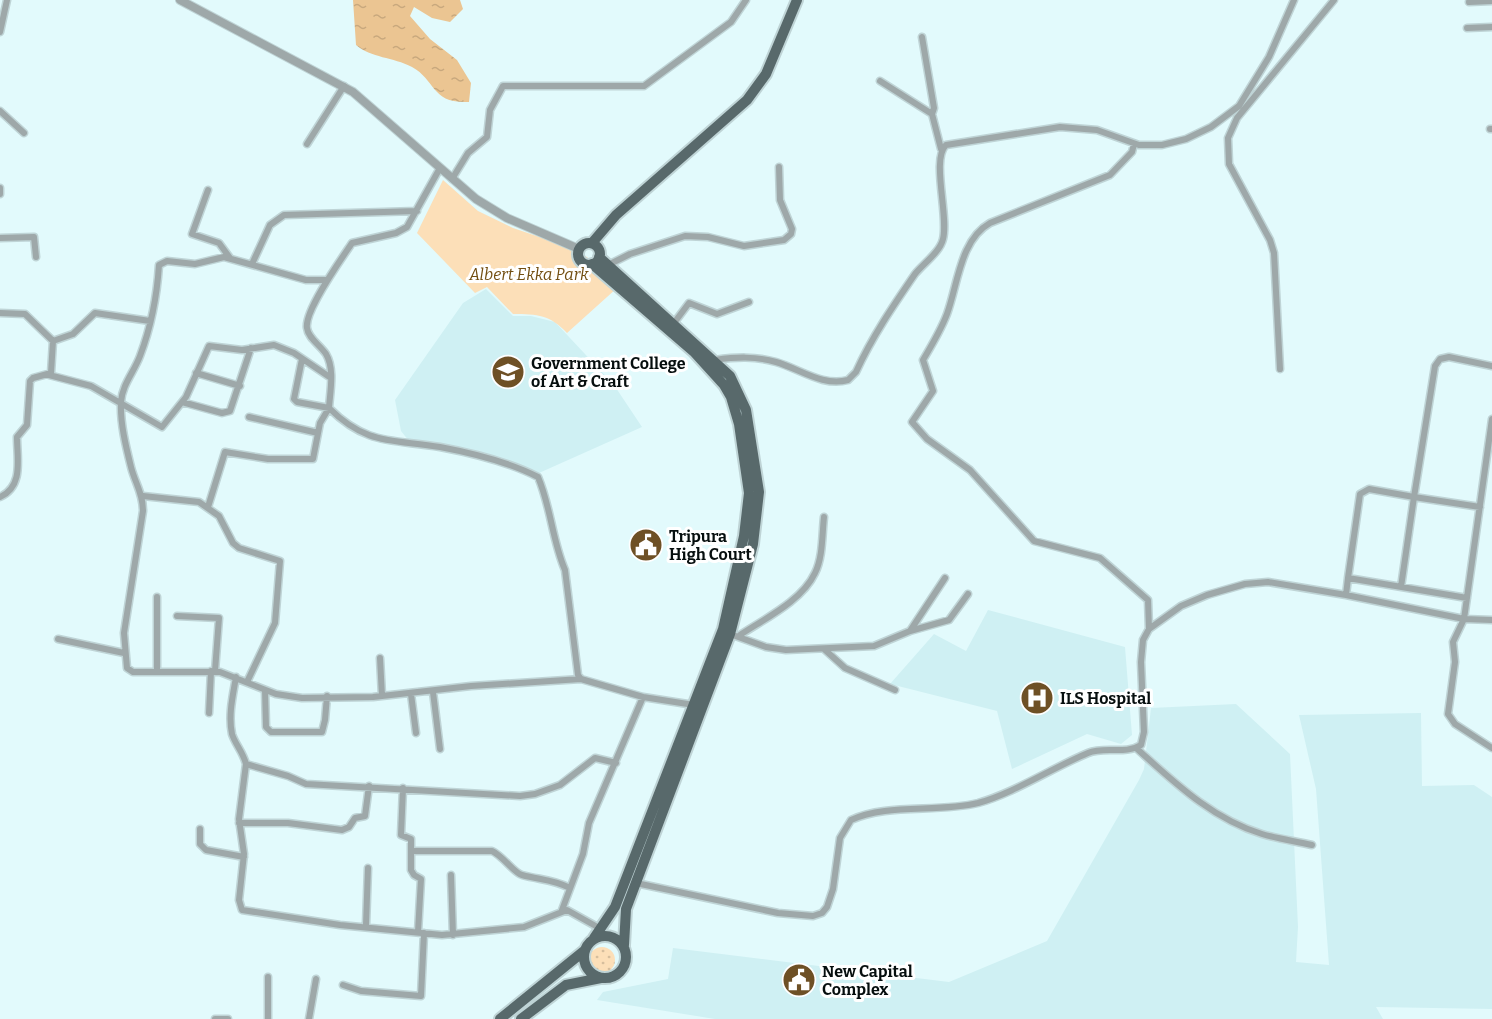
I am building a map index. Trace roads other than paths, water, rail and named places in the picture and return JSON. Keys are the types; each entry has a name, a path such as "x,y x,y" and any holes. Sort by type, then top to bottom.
{"main road":[{"path":"592,243 616,215 747,100 766,74 796,0"},
{"path":"500,1019 584,951 615,907 723,629 748,514 749,493 739,424 731,398 714,373 600,262 598,247 592,243 583,244 579,249 582,262 600,262 674,323 730,376 746,410 759,492 753,544 735,635 626,909 624,945 626,958 621,971 615,975 566,985 521,1019"},
{"path":"597,934 613,937 624,945"},
{"path":"584,951 585,965 589,971 602,978"}],"street":[{"path":"0,32 7,0"},
{"path":"180,0 344,86 371,105 452,179 492,211 579,249"},
{"path":"452,179 468,153 487,137 490,110 503,86 644,86 731,22 746,0"},
{"path":"942,149 952,142 1060,127 1097,130 1134,144 1162,145 1186,139 1210,127 1239,106 1269,57 1294,0"},
{"path":"1280,369 1274,253 1270,240 1229,164 1227,138 1237,118 1334,0"},
{"path":"1469,2 1492,1"},
{"path":"1467,28 1492,27"},
{"path":"715,360 753,357 776,362 829,382 848,380 856,372 877,330 916,273 941,245 945,225 942,149 932,114 934,108 922,37"},
{"path":"880,81 932,114"},
{"path":"307,144 344,86"},
{"path":"0,111 24,133"},
{"path":"636,883 778,913 813,916 822,913 827,907 833,889 840,838 851,820 872,813 936,809 981,802 1087,753 1136,748 1141,745 1144,732 1141,662 1143,640 1149,628 1148,600 1100,558 1034,541 970,470 927,439 912,422 933,391 923,360 947,315 963,261 976,233 990,223 1110,176 1132,152 1134,144"},
{"path":"600,262 685,236 708,237 744,246 784,240 792,229 780,200 779,167"},
{"path":"208,507 225,452 268,459 310,459 314,456 318,433 329,408 331,378 326,354 307,328 308,318 327,280 352,243 396,233 407,227 440,168"},
{"path":"0,188 0,194"},
{"path":"208,190 192,234 219,243 230,258"},
{"path":"252,264 270,225 284,215 417,211"},
{"path":"0,238 34,237 36,257"},
{"path":"327,280 306,280 230,258 195,264 163,262 159,265 150,321 141,354 123,389 121,403 130,466 143,496 143,511 124,633 124,653 130,671 213,671 236,677 265,690 302,698 382,696 479,685 581,679 644,697 694,705"},
{"path":"674,323 690,303 717,314 749,302"},
{"path":"0,313 25,314 52,341"},
{"path":"52,341 73,334 95,313 150,321"},
{"path":"49,375 52,341"},
{"path":"0,497 11,490 17,480 16,437 27,425 30,381 33,378 49,375 91,386 162,427 182,402 209,346 242,350 274,345 302,359 331,378"},
{"path":"182,402 227,413 234,407 251,348"},
{"path":"1401,587 1434,366 1440,358 1449,357 1492,366"},
{"path":"302,359 294,399 297,402 329,408 347,424 380,440 440,447 504,463 538,477 546,496 559,556 565,570 577,669 581,679"},
{"path":"196,373 240,386"},
{"path":"249,417 318,433"},
{"path":"1492,419 1464,619 1453,642 1455,662 1448,714 1455,724 1492,747"},
{"path":"1346,595 1360,494 1369,489 1480,507"},
{"path":"143,496 192,500 208,507 223,520 233,543 239,548 280,561 275,623 267,647 248,682"},
{"path":"735,635 785,605 809,583 818,563 825,517"},
{"path":"910,631 945,578"},
{"path":"1348,578 1467,598"},
{"path":"1149,628 1181,606 1245,584 1268,582 1464,619 1492,620"},
{"path":"735,635 766,647 824,649 874,646 910,631 949,620 968,594"},
{"path":"157,597 157,672"},
{"path":"177,616 219,618 209,713"},
{"path":"58,639 124,653"},
{"path":"824,649 844,668 895,690"},
{"path":"380,658 382,696"},
{"path":"236,677 231,718 232,734 242,749 246,764 239,823 244,857 239,900 242,910 330,924 453,935 524,927 562,910 567,910 597,934"},
{"path":"265,690 266,727 271,732 322,732 327,696"},
{"path":"433,692 440,749"},
{"path":"411,694 416,733"},
{"path":"562,910 583,854 589,823 644,697"},
{"path":"1136,748 1188,794 1219,815 1261,834 1312,845"},
{"path":"246,764 288,776 306,784 520,796 536,794 560,785 595,758 616,763"},
{"path":"239,823 277,822 346,829 355,818 365,816 369,786"},
{"path":"343,985 361,990 421,996 421,879 411,870 411,839 401,835 403,788"},
{"path":"200,829 200,844 206,850 244,857"},
{"path":"412,851 492,851 503,856 522,875 549,879 570,888"},
{"path":"366,926 368,868"},
{"path":"451,875 453,935"},
{"path":"267,1019 268,978"},
{"path":"309,1019 316,979"},
{"path":"215,1019 228,1019"}],"water":[{"path":"353,0 460,0 463,9 450,22 432,18 414,7 410,16 430,39 457,60 471,83 469,102 447,99 412,67 368,53 356,45"}],"place":[{"name":"Government College of Art & Craft","path":"508,372"},
{"name":"Tripura High Court","path":"646,545"},
{"name":"ILS Hospital","path":"1037,698"},
{"name":"New Capital Complex","path":"799,980"}],"park label":[{"name":"Albert Ekka Park","path":"529,274"}]}
